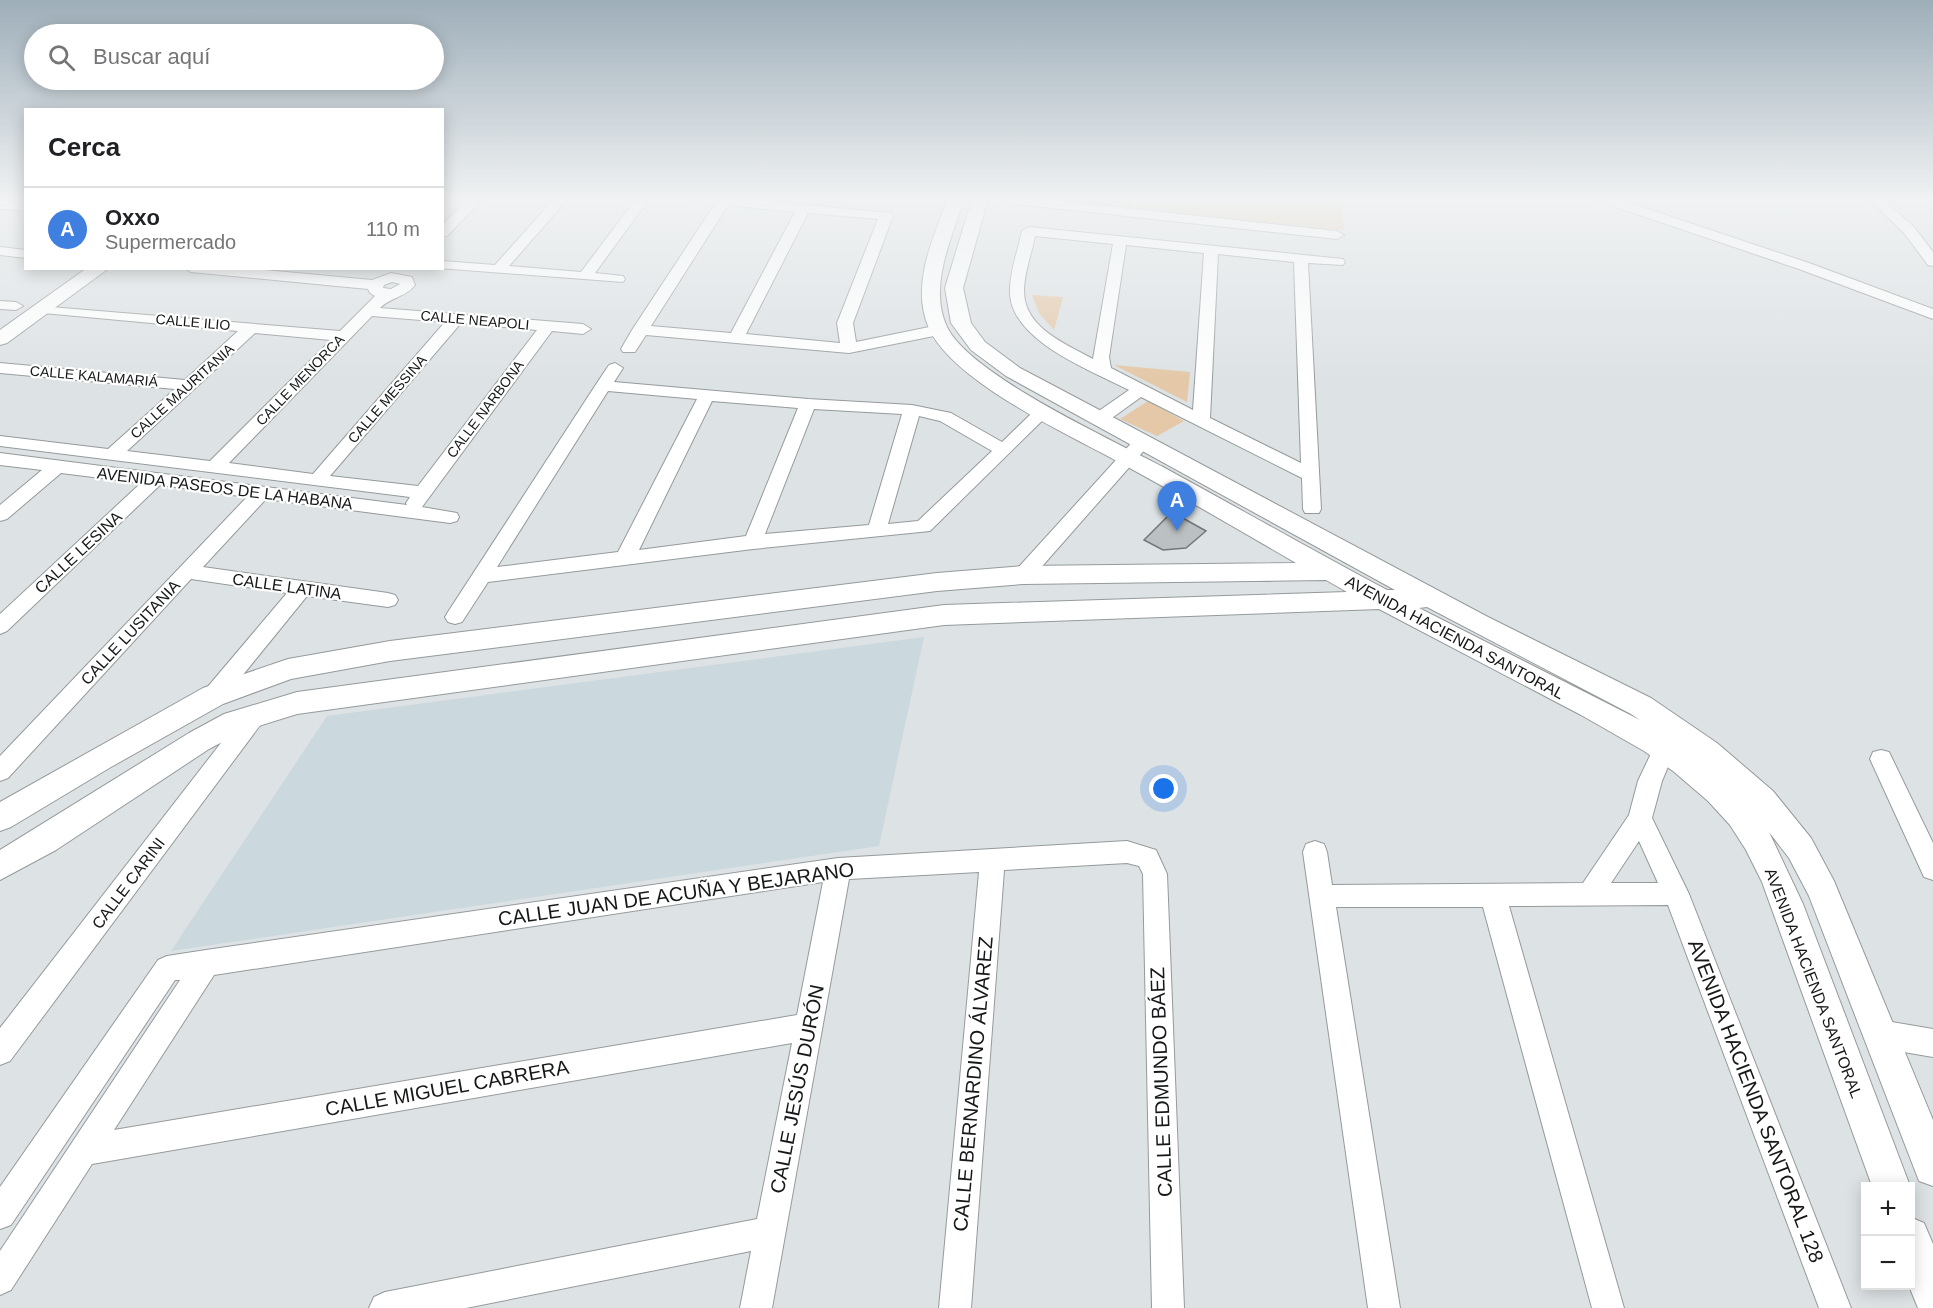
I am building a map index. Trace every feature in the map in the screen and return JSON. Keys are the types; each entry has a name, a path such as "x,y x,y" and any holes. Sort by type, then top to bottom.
{"street":[{"path":"499,269 507,260"},
{"path":"585,276 597,260"},
{"path":"629,349 686,260"},
{"path":"736,338 776,260"},
{"path":"849,348 845,323 869,260"},
{"name":"AVENIDA HACIENDA SANTORAL","path":"935,260 932,269 933,312 939,330 950,345 979,372 1043,412 1135,450 1378,570 1641,706 1707,751 1762,800 1800,848 1823,891 1933,1167"},
{"name":"AVENIDA HACIENDA SANTORAL","path":"961,260 954,288 961,322 978,346 1013,372 1099,419 1135,450 1331,571 1610,718 1664,750 1708,783 1744,820 1772,870 1889,1182"},
{"path":"1023,260 1017,291 1022,314 1045,339 1201,422 1310,475"},
{"path":"1104,371 1101,357 1117,260"},
{"path":"1201,422 1210,260"},
{"path":"1301,260 1311,509"},
{"path":"1320,260 1338,262"},
{"path":"1786,260 1933,314"},
{"path":"444,265 618,279"},
{"path":"5,310 69,270"},
{"path":"0,339 97,270"},
{"path":"209,270 380,289"},
{"name":"CALLE MENORCA","path":"215,467 368,311 380,289 405,287 409,282 404,273"},
{"name":"CALLE ILIO","path":"43,309 344,336"},
{"name":"CALLE NEAPOLI","path":"368,311 583,329"},
{"name":"CALLE MESSINA","path":"317,480 457,318"},
{"name":"CALLE NARBONA","path":"409,511 548,326"},
{"name":"CALLE MAURITANIA","path":"112,454 252,327"},
{"path":"640,330 849,348 939,330"},
{"name":"CALLE KALAMARIÁ","path":"0,368 189,385"},
{"path":"455,617 615,368"},
{"path":"603,386 808,404 912,410 945,417 1003,450"},
{"path":"1099,419 1140,390"},
{"path":"625,558 707,395"},
{"path":"753,542 808,404"},
{"path":"877,531 912,410"},
{"path":"481,576 753,542 923,527 1043,412"},
{"name":"AVENIDA PASEOS DE LA HABANA","path":"0,441 423,493"},
{"path":"1023,575 1135,450"},
{"name":"AVENIDA PASEOS DE LA HABANA","path":"0,459 450,517"},
{"path":"0,515 57,466"},
{"name":"CALLE LESINA","path":"0,626 156,479"},
{"name":"CALLE LUSITANIA","path":"0,771 261,492"},
{"path":"0,818 101,758 213,696 288,669 390,651 937,582 1023,575 1378,570"},
{"name":"CALLE LATINA","path":"187,572 388,600"},
{"path":"213,696 302,588"},
{"path":"0,866 45,840 199,741 234,722 256,714 307,702 944,615 1432,598"},
{"name":"CALLE CARINI","path":"0,1051 256,714"},
{"path":"1589,896 1640,818 1650,782 1664,750"},
{"path":"1881,759 1933,869"},
{"name":"AVENIDA HACIENDA SANTORAL 128","path":"1640,818 1676,894 1835,1308"},
{"name":"CALLE JUAN DE ACUÑA Y BEJARANO","path":"0,1214 167,969 838,869 1127,852 1147,858"},
{"path":"1315,852 1384,1308"},
{"name":"CALLE EDMUNDO BÁEZ","path":"1147,858 1155,874 1168,1308"},
{"name":"CALLE BERNARDINO ÁLVAREZ","path":"955,1308 992,860"},
{"name":"CALLE JESÚS DURÓN","path":"756,1308 838,869"},
{"path":"1322,896 1676,894"},
{"path":"1493,896 1608,1308"},
{"path":"0,1280 206,963"},
{"name":"CALLE MIGUEL CABRERA","path":"85,1150 808,1027"},
{"path":"1880,1034 1933,1043"},
{"path":"385,1308 770,1233"}],"shaded area":[{"path":"1032,295 1063,297 1054,330 1039,313"},
{"path":"1114,365 1190,372 1187,402"},
{"path":"1148,401 1184,421 1157,436 1120,419"},
{"path":"924,637 879,846 171,951 327,716"}],"building":[{"path":"1172,512 1206,531 1186,548 1163,550 1144,540"}],"place":[{"name":"Oxxo","path":"1177,531"}]}
